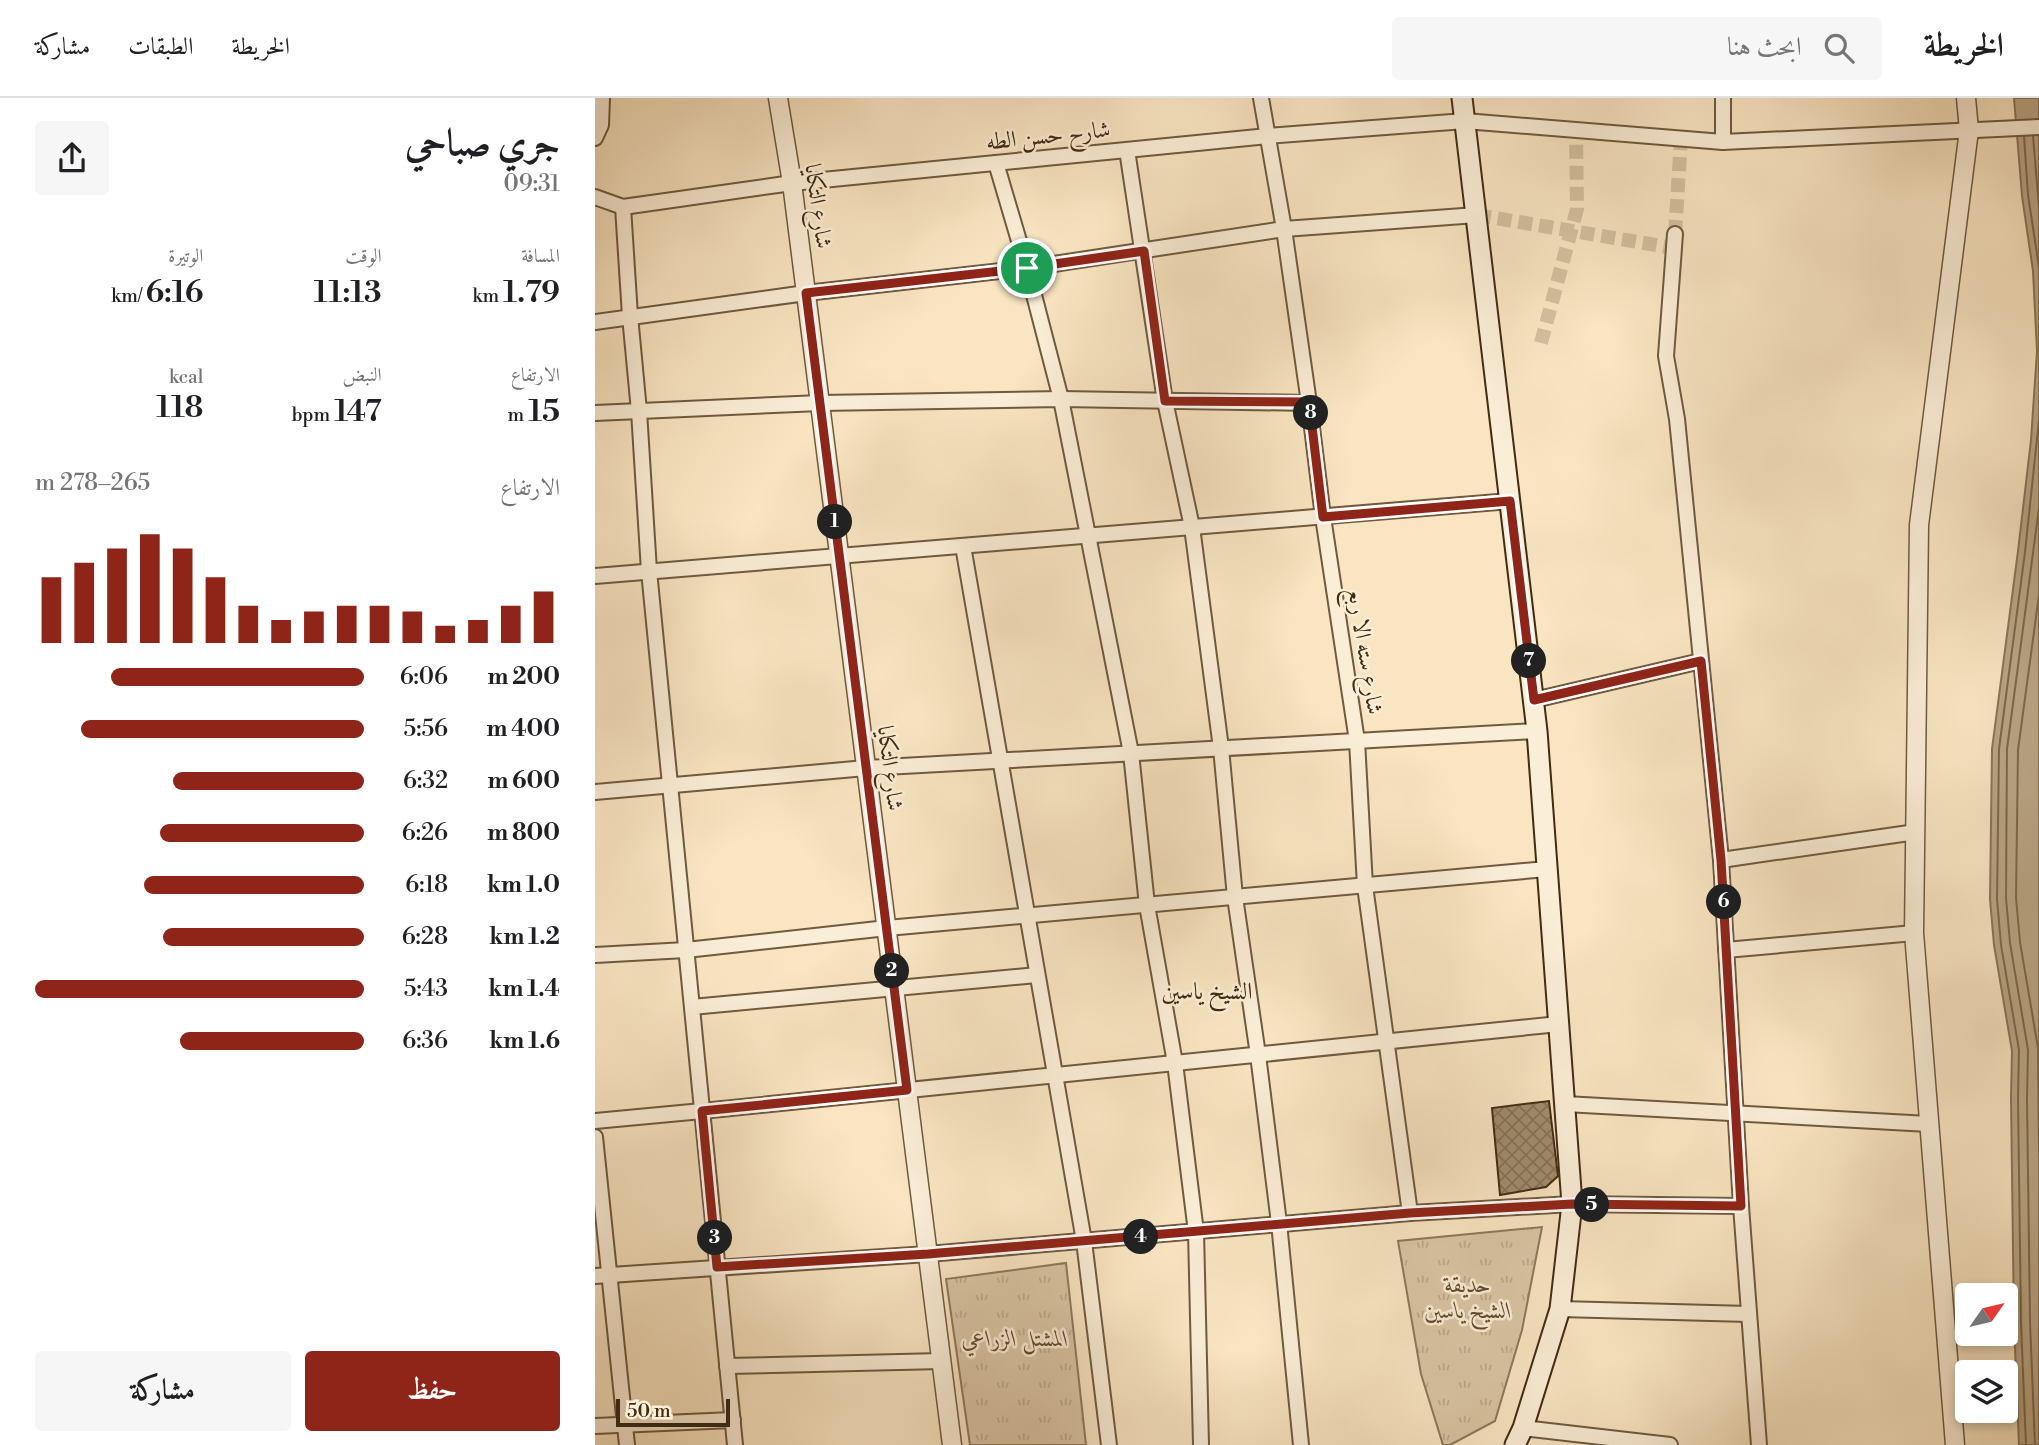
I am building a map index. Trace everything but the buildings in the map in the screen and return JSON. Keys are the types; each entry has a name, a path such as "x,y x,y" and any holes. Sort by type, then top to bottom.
{"main road":[{"path":"1462,98 1534,700 1572,1204 1560,1309 1519,1436"}],"street":[{"path":"595,138 601,125 602,98"},
{"name":"شارع التكايا","path":"778,98 792,183 953,1445"},
{"name":"شارع سته الا ربع","path":"1261,98 1284,229 1357,741 1365,886 1410,1213"},
{"path":"1723,98 1723,142"},
{"path":"1955,1445 1914,933 1919,525 1969,130 1966,98"},
{"name":"شارح حسن الطه","path":"595,197 623,207 792,183 1268,136 1465,121 1723,142 2039,127"},
{"path":"1127,150 1165,401 1192,527 1221,748 1235,897 1279,1223 1301,1445"},
{"path":"996,163 1061,399 1131,753 1147,905 1175,1063 1196,1232 1201,1445"},
{"path":"623,207 649,571 735,1445"},
{"path":"595,322 806,293 1027,268 1284,229 1476,215"},
{"path":"1675,234 1667,356 1677,419 1721,860 1741,1206 1759,1445"},
{"path":"595,412 820,403 1061,399 1309,402"},
{"path":"595,576 1510,501"},
{"path":"963,546 1084,1241 1109,1445"},
{"path":"1534,700 1701,661"},
{"path":"595,792 866,768 1537,731"},
{"path":"1721,860 1916,832"},
{"path":"595,955 686,950 887,928 1547,869"},
{"path":"1726,950 1914,933"},
{"path":"692,1007 1037,975"},
{"path":"595,1121 1559,1024"},
{"path":"1565,1104 1929,1124"},
{"path":"595,1137 602,1276 627,1445"},
{"path":"602,1276 928,1254 1410,1213 1572,1204 1741,1206"},
{"path":"1560,1309 1749,1314"},
{"path":"727,1366 942,1361"},
{"path":"595,1426 733,1420"},
{"path":"1519,1436 1670,1445"}],"green space":[{"name":"حديقة الشيخ ياسين","path":"1542,1227 1522,1330 1495,1421 1450,1445 1443,1445 1421,1374 1398,1241"},
{"name":"المشتل الزراعي","path":"1066,1263 1086,1445 970,1445 946,1279"}],"water":[{"path":"2014,98 2039,98 2039,1445 2019,1445 2018,1360 2016,1360 2015,1346 2018,1346 2018,1283 2013,1283 2012,1051 1994,945 1990,899 1992,749 2031,440 2037,351 2033,271 2022,196"}],"tunnel":[{"path":"1541,343 1577,209 1576,130"},
{"path":"1675,234 1681,139"},
{"path":"1477,215 1674,248"}],"district":[{"name":"الشيخ ياسين","path":"1207,991"}],"route":[{"path":"1144,251 1165,401 1309,402 1323,517 1510,501 1534,700 1701,661 1721,860 1741,1206 1572,1204 1410,1213 928,1254 717,1267 702,1111 907,1090 806,293 1027,268 1144,251"}]}
